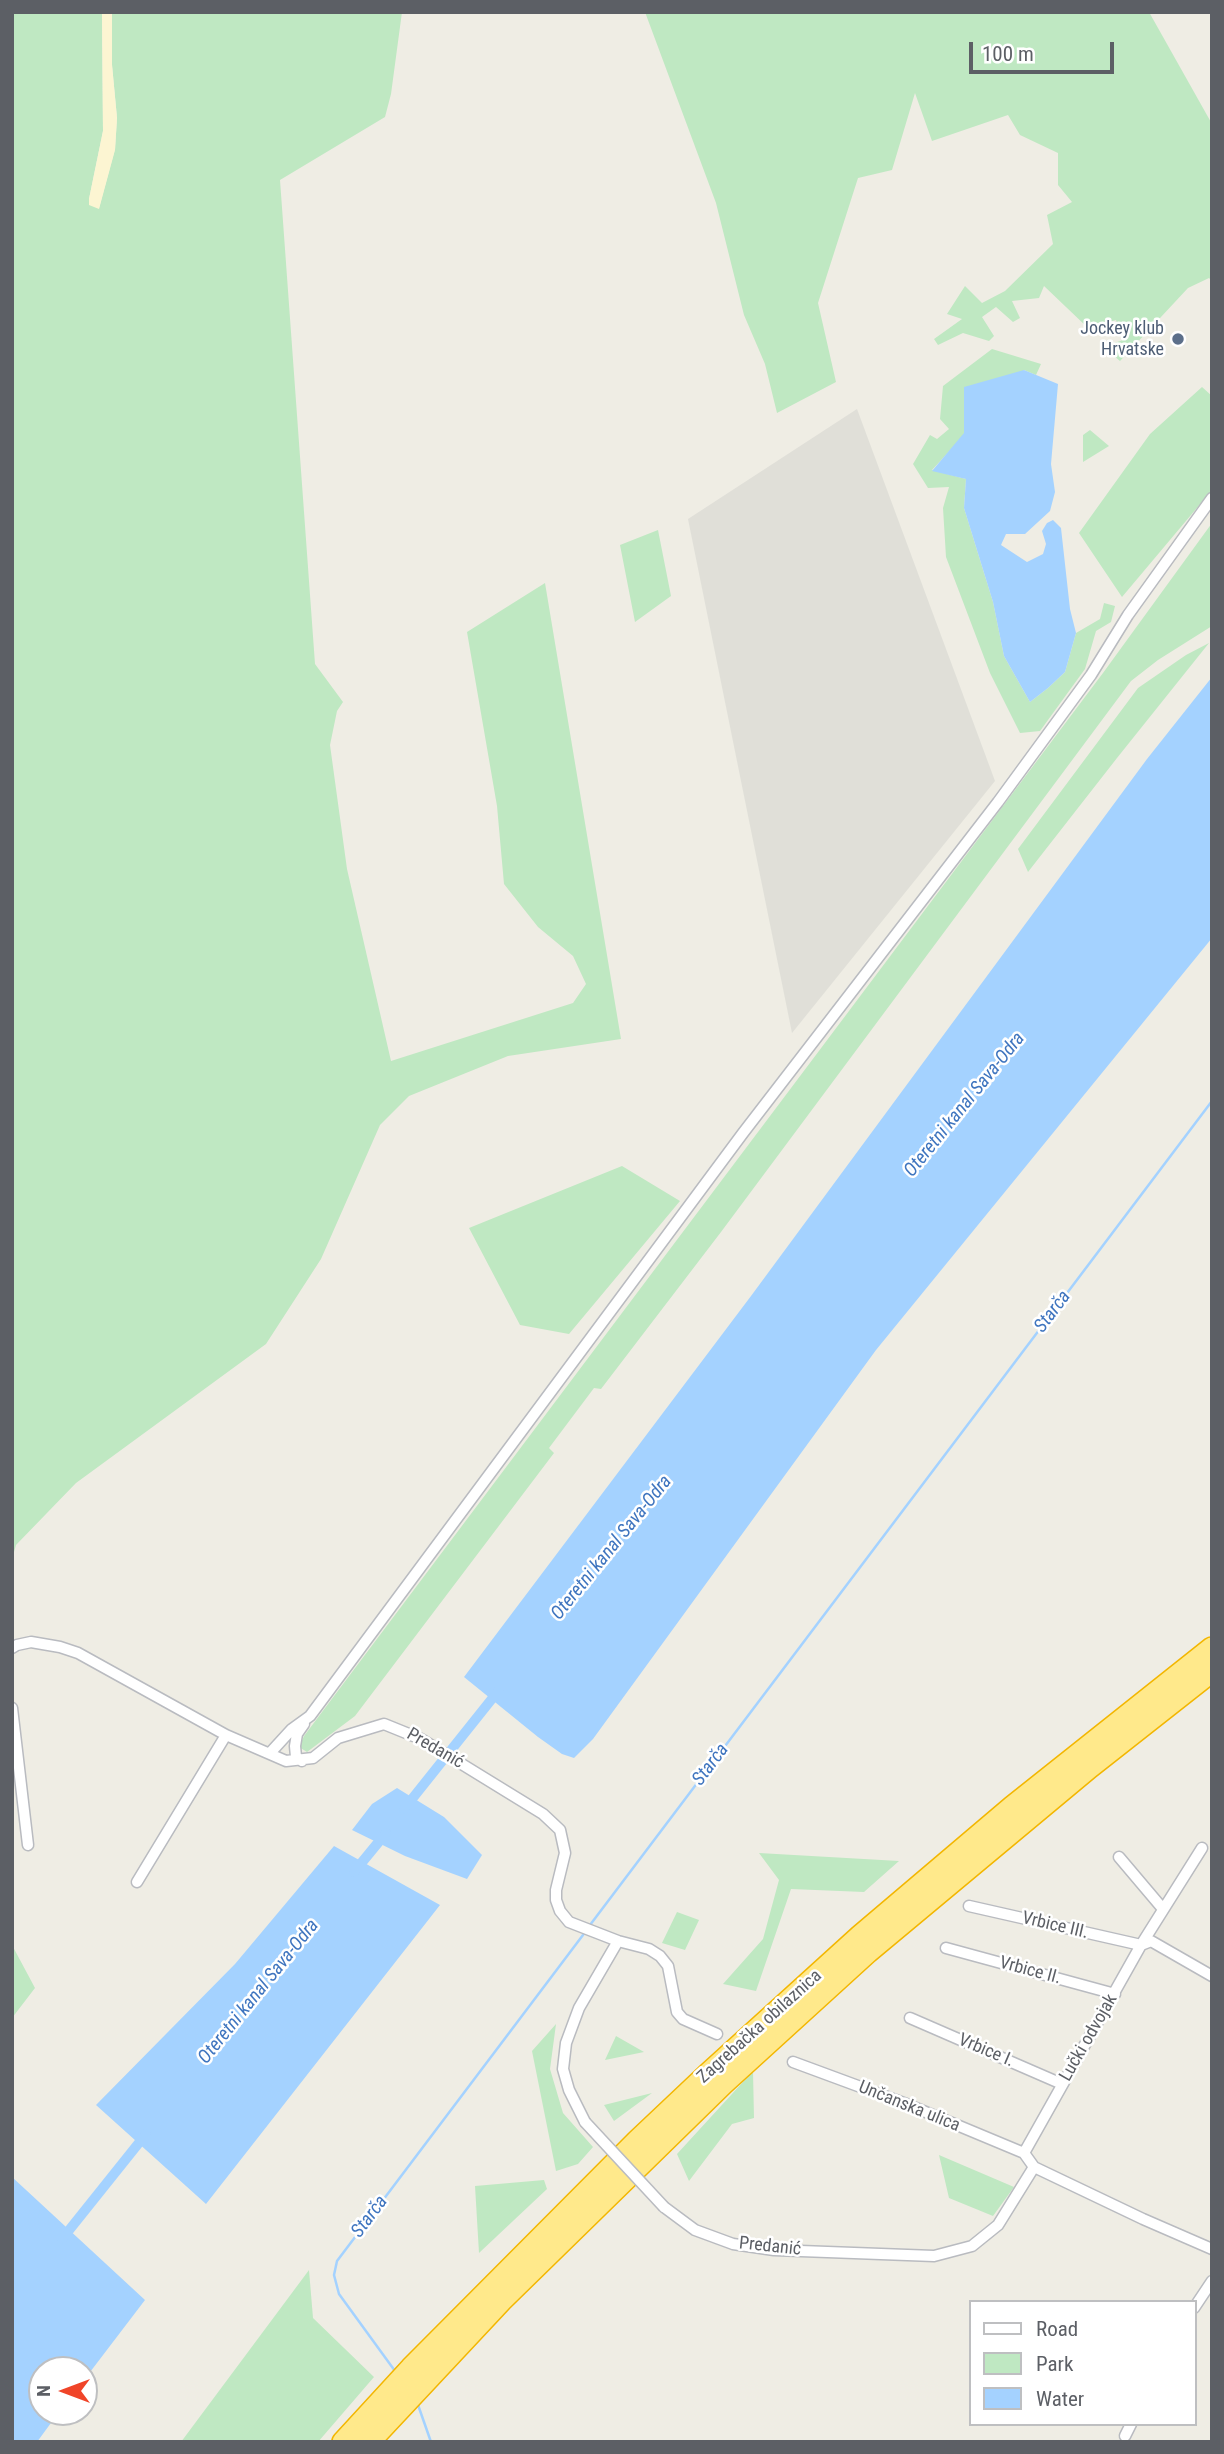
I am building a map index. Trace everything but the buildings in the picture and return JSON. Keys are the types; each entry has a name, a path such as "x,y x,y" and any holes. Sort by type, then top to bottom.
{"highway":[{"name":"Zagrebačka obilaznica","path":"343,2442 387,2407 637,2141 840,1954 1012,1807 1212,1648"},
{"name":"Zagrebačka obilaznica","path":"419,2374 501,2301 723,2084 868,1952 1028,1817 1212,1671"},
{"name":"Zagrebačka obilaznica","path":"369,2442 387,2407"}],"street":[{"path":"302,1761 295,1752 297,1734 743,1133 1004,794 1091,675 1128,615 1212,498"},
{"path":"12,1648 30,1642 78,1653 226,1735 270,1753 277,1759 302,1761"},
{"path":"12,1708 28,1845"},
{"path":"270,1753 292,1729 310,1716"},
{"name":"Predanić","path":"302,1761 313,1758 338,1738 384,1724 421,1739 543,1814 560,1830 564,1862 555,1900 569,1922 660,1955 668,1966 677,2012 683,2019 718,2034"},
{"path":"137,1882 226,1735"},
{"name":"Lučki odvojak","path":"1024,2153 1141,1945 1202,1848"},
{"path":"1119,1857 1163,1909"},
{"name":"Vrbice III.","path":"969,1906 1141,1945 1151,1941 1212,1976"},
{"name":"Predanić","path":"618,1941 579,2008 566,2043 562,2069 584,2122 664,2207 695,2230 733,2244 774,2250 934,2256 972,2246 998,2225 1034,2167"},
{"name":"Vrbice II.","path":"946,1948 1115,1994"},
{"name":"Vrbice I.","path":"910,2018 1062,2084"},
{"name":"Unčanska ulica","path":"793,2062 904,2103 1024,2153"},
{"path":"1024,2153 1034,2167 1212,2249"},
{"path":"1196,2305 1212,2281"},
{"path":"1125,2436 1130,2426"}],"shaded area":[{"path":"857,409 995,781 792,1033 688,519"}],"green space":[{"path":"12,12 102,12 103,131 89,199 99,208 115,149 117,118 112,65 112,12 402,12 391,94 385,117 280,180 315,664 343,702 337,711 330,745 347,869 391,1061 573,1003 586,984 573,956 538,927 504,884 497,806 467,632 545,583 621,1039 508,1056 409,1096 380,1125 321,1259 266,1344 76,1483 16,1545 12,1559"},
{"path":"645,12 1149,12 1212,124 1212,281 1209,278 1188,288 1120,361 1103,347 1123,340 1116,320 1088,328 1044,286 1039,298 1012,301 1020,318 1013,322 996,307 982,317 994,336 989,341 963,333 938,345 934,339 962,319 947,314 965,286 982,303 1005,291 1053,244 1047,215 1072,202 1058,185 1058,153 1020,135 1008,115 932,141 915,93 892,170 858,178 818,303 836,382 777,413 765,364 744,315 716,203"},
{"path":"992,349 1041,364 1036,375 1024,370 932,470 966,479 964,508 993,602 1004,656 1030,702 1065,672 1076,633 1100,619 1104,603 1115,606 1111,622 1096,631 1085,669 1040,731 1020,733 990,673 946,557 943,508 949,487 928,488 913,464 930,435 937,439 949,429 940,419 943,386"},
{"path":"1202,387 1212,396 1212,490 1122,597 1079,533 1150,434"},
{"path":"1090,430 1109,446 1083,462 1083,435"},
{"path":"1212,523 1212,626 1158,660 1131,681 721,1232 601,1389 594,1388 549,1448 554,1453 355,1716 307,1752 299,1747 304,1736 1103,673"},
{"path":"658,530 671,596 635,622 620,545"},
{"path":"1209,643 1028,872 1018,849 1138,688 1186,655"},
{"path":"622,1166 680,1201 569,1334 520,1325 469,1228"},
{"path":"759,1853 899,1861 864,1892 791,1889 756,1991 723,1984 763,1939 779,1880"},
{"path":"677,1912 699,1920 685,1950 662,1943"},
{"path":"12,1945 35,1988 12,2018"},
{"path":"556,2024 550,2069 563,2113 593,2147 578,2164 556,2171 532,2051"},
{"path":"616,2036 644,2052 605,2060"},
{"path":"753,2071 754,2118 732,2124 689,2181 677,2154"},
{"path":"652,2093 614,2121 604,2105"},
{"path":"939,2155 1014,2187 993,2216 949,2198"},
{"path":"544,2180 547,2189 479,2253 475,2186"},
{"path":"309,2270 313,2318 374,2377 318,2442 181,2442"}],"sand":[{"path":"102,12 112,12 112,65 117,118 115,150 99,209 89,205 89,199 103,131"}],"water":[{"path":"1024,370 1058,384 1051,464 1055,492 1050,511 1025,534 1006,534 1001,545 1027,562 1043,554 1046,544 1042,531 1047,523 1053,520 1061,528 1070,609 1076,633 1065,672 1030,702 1004,656 993,602 964,508 966,479 932,471 964,433 964,387"},
{"path":"1212,677 1212,938 876,1350 593,1739 574,1758 562,1754 464,1677 751,1296 1147,759"},
{"path":"397,1788 444,1817 482,1855 467,1879 405,1856 352,1830 372,1804"},
{"path":"334,1846 440,1905 206,2204 96,2105 235,1964"},
{"path":"12,2177 145,2300 98,2362 98,2356 28,2356 28,2426 49,2426 37,2442 12,2442"}],"waterway":[{"name":"Starča","path":"590,1925 1212,1101"},
{"name":"Oteretni kanal Sava-Odra","path":"404,1809 499,1690"},
{"name":"Oteretni kanal Sava-Odra","path":"354,1872 386,1833"},
{"name":"Starča","path":"395,2371 339,2294 334,2275 337,2261 586,1931"},
{"name":"Oteretni kanal Sava-Odra","path":"62,2239 146,2134"},
{"name":"Starča","path":"417,2402 431,2442"}],"place":[{"name":"Jockey klub Hrvatske","path":"1178,339"}]}
